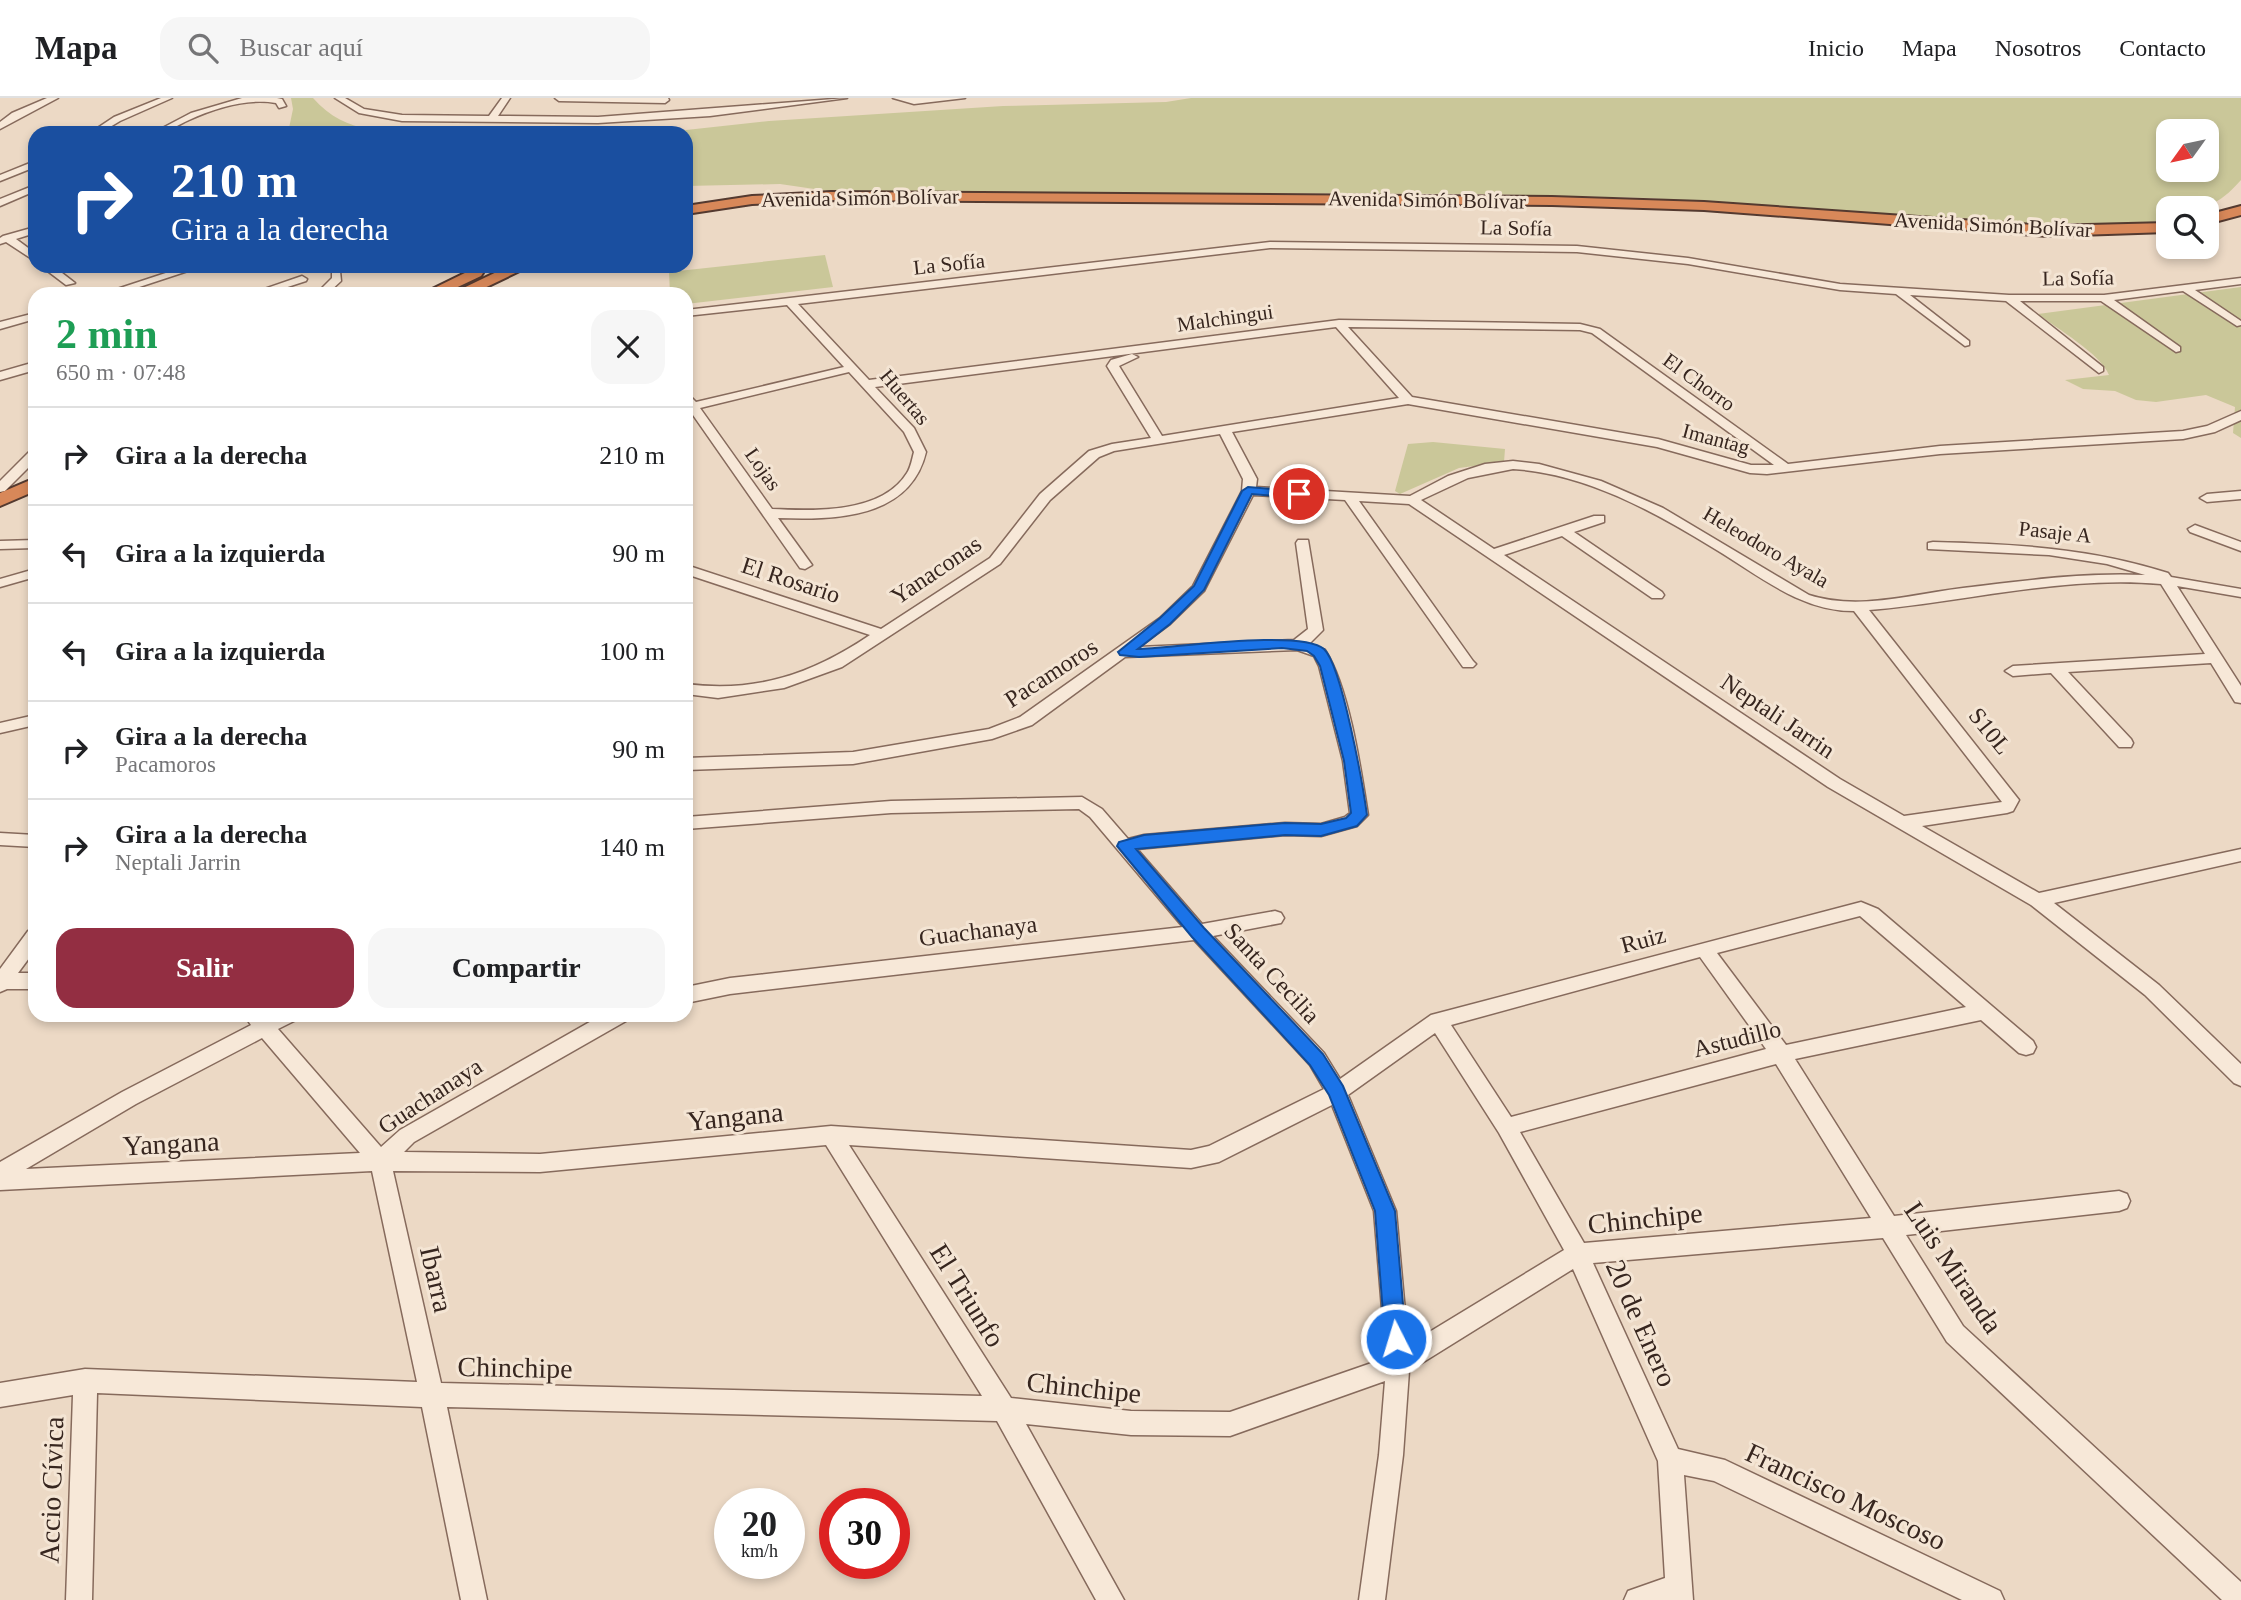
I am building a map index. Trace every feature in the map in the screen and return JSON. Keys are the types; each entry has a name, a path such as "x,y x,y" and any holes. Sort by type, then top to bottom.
{"highway":[{"name":"Avenida Simón Bolívar","path":"693,209 752,200 831,196 1552,201 1704,206 2047,232 2156,228"},
{"name":"Avenida Simón Bolívar","path":"693,218 763,208 841,205 1565,210 1713,216 2037,239 2156,237"},
{"path":"2219,216 2241,210"},
{"path":"2219,229 2241,224"},
{"path":"446,287 476,273"},
{"path":"475,287 507,273"},
{"path":"0,500 28,487"},
{"path":"0,516 28,503"}],"street":[{"path":"0,126 15,115 54,98"},
{"path":"106,126 168,98"},
{"path":"169,126 221,104 261,98"},
{"path":"267,98 279,101 282,106"},
{"path":"339,98 355,108 379,116 598,120 668,117 842,98"},
{"path":"493,117 506,98"},
{"path":"559,98 665,100 661,98"},
{"path":"897,98 961,98"},
{"path":"0,178 28,167"},
{"path":"0,203 28,191"},
{"path":"4,240 28,232"},
{"path":"4,240 28,254"},
{"name":"La Sofía","path":"693,312 1270,245 1577,249 1688,261 1800,282 1900,292 2009,298 2104,298 2241,281"},
{"path":"56,273 70,283"},
{"path":"130,287 175,273"},
{"path":"299,273 302,279 299,287"},
{"path":"328,287 337,279 336,273"},
{"path":"277,287 302,279"},
{"path":"2185,288 2237,323"},
{"path":"1900,292 1965,343"},
{"path":"2009,298 2099,369"},
{"path":"2104,298 2176,349"},
{"name":"Huertas","path":"767,513 857,511 875,505 892,496 913,475 920,452 910,431 788,300"},
{"path":"0,326 28,318"},
{"path":"1339,323 1408,400"},
{"name":"Malchingui","path":"868,384 1339,323 1589,328"},
{"name":"El Chorro","path":"1589,328 1787,468"},
{"path":"1158,439 1113,366 1122,359 1163,351 1171,345"},
{"path":"0,376 28,368"},
{"path":"693,400 852,368"},
{"name":"Imantag","path":"1224,429 1408,400 1657,443 1750,469 1787,468 1940,450 2183,435 2211,429 2241,415"},
{"name":"Lojas","path":"693,407 805,565"},
{"path":"1224,429 1250,479 1248,491 1412,500"},
{"name":"Yanaconas","path":"693,690 718,693 784,683 837,664 995,561 1045,497 1094,454 1158,439 1224,429"},
{"path":"0,488 28,461"},
{"name":"Heleodoro Ayala","path":"1412,500 1475,471 1498,465 1551,470 1589,480 1655,507 1817,604 1830,607 2033,585 2127,579 2168,580 2241,593"},
{"name":"Pacamoros","path":"693,764 853,758 992,734 1026,721 1125,652 1165,621 1199,588 1248,491"},
{"path":"2207,498 2241,495"},
{"path":"1350,498 1468,664"},
{"name":"Neptali Jarrin","path":"1412,500 1834,783 2037,900 2152,990 2241,1077"},
{"path":"1493,554 1599,519"},
{"path":"2195,529 2241,547"},
{"path":"1564,531 1657,595"},
{"path":"1298,645 1316,630 1303,543"},
{"path":"0,545 28,544"},
{"name":"Pasaje A","path":"1933,546 2071,554 2144,569 2168,580"},
{"name":"El Rosario","path":"693,571 881,634"},
{"path":"0,583 28,575"},
{"path":"2168,580 2241,698"},
{"name":"S10L","path":"1858,606 2011,800 2007,807 1904,822"},
{"path":"1125,652 1298,645 1320,653 1326,666 1351,761 1359,815 1351,822 1321,830 1285,829 1144,841 1125,846"},
{"path":"2014,671 2216,659"},
{"path":"2055,668 2125,743"},
{"path":"0,728 28,722"},
{"name":"Santa Cecilia","path":"693,822 891,807 1082,803 1096,813 1198,932 1317,1059 1337,1092 1385,1211 1398,1365 1391,1455 1372,1600"},
{"path":"0,839 28,841"},
{"path":"2037,900 2241,855"},
{"name":"Ruiz","path":"1438,1021 1861,909 1872,914 1983,1011"},
{"name":"Guachanaya","path":"693,994 730,986 1198,932 1275,918"},
{"path":"1,982 28,945"},
{"name":"Luis Miranda","path":"1704,949 1781,1054 1949,1324 1974,1354 2241,1600"},
{"path":"1,982 28,981"},
{"path":"1983,1011 2026,1047"},
{"name":"Astudillo","path":"1506,1127 1781,1054 1983,1011"},
{"name":"Yangana","path":"0,1180 380,1161 540,1163 831,1135 1191,1159 1212,1155 1337,1092 1438,1021"},
{"name":"20 de Enero","path":"1438,1021 1506,1127 1578,1254 1670,1460 1679,1594"},
{"path":"0,1173 257,1022"},
{"name":"Ibarra","path":"260,1022 380,1161 474,1600"},
{"name":"Guachanaya","path":"380,1161 407,1136 607,1022"},
{"name":"El Triunfo","path":"831,1135 1004,1409 1111,1600"},
{"name":"Chinchipe","path":"0,1395 85,1381 432,1395 1004,1409 1132,1423 1230,1424 1398,1365 1578,1254 1890,1227 2119,1201"},
{"name":"Accio Cívica","path":"79,1600 85,1381"},
{"name":"Francisco Moscoso","path":"1670,1460 1716,1469 1991,1600"},
{"path":"1637,1600 1679,1594"}],"shaded area":[{"path":"291,98 313,98 340,120 358,126 289,126 293,109"},
{"path":"1191,98 2241,98 2241,180 2219,200 2219,196 2156,196 2156,221 2143,223 2020,223 1647,198 1479,194 835,192 780,184 693,186 693,129 769,121 1003,106 1166,102"},
{"path":"825,255 833,287 693,303 693,287 670,287 669,273 693,273 693,269"},
{"path":"2241,287 2241,438 2233,433 2235,407 2206,395 2156,402 2136,400 2115,391 2083,389 2065,380 2109,375 2088,350 2038,314"},
{"path":"1433,442 1505,449 1504,462 1459,468 1400,494 1395,491 1408,444"}],"route":[{"path":"1299,494 1248,491 1199,588 1165,621 1125,652 1282,644 1311,647 1320,653 1326,666 1351,761 1359,815 1351,822 1321,830 1285,829 1144,841 1125,846 1198,932 1317,1059 1337,1092 1385,1211 1396,1339"}]}
